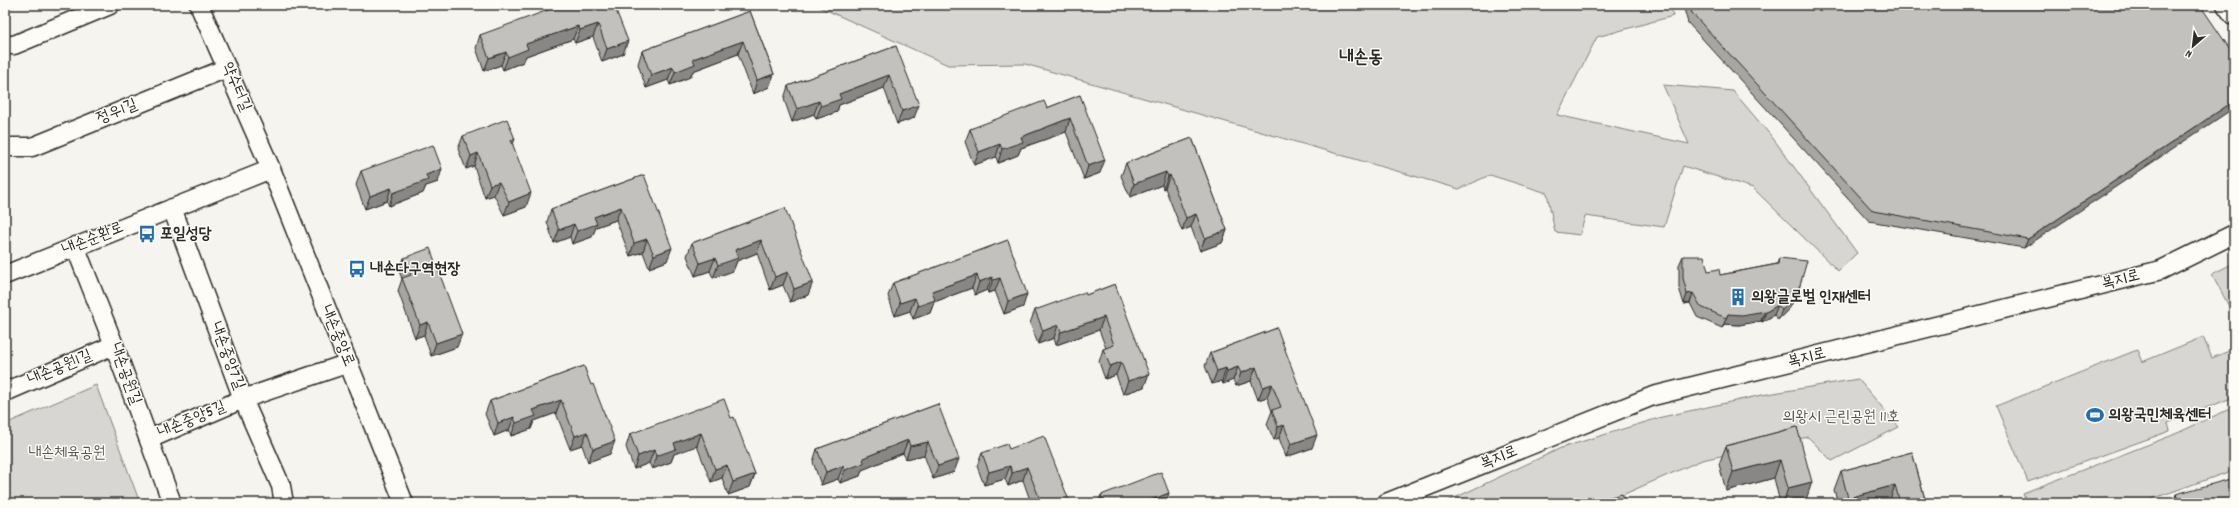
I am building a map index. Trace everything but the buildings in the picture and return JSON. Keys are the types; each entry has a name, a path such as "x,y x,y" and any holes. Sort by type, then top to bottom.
{"street":[{"path":"5,45 14,45 110,5"},
{"name":"약수터길","path":"199,5 271,169"},
{"path":"2226,5 2234,16"},
{"name":"정우1길","path":"5,147 32,146 227,68"},
{"name":"내손순환로","path":"5,275 271,169"},
{"name":"내손중앙로","path":"271,169 404,503"},
{"name":"내손중앙7길","path":"172,208 243,399 281,486 284,503"},
{"name":"복지로","path":"1386,503 1653,396 2161,270 2234,234"},
{"name":"내손공원길","path":"75,246 114,345 172,503"},
{"name":"내손공원1길","path":"5,392 114,345"},
{"name":"내손중앙5길","path":"149,438 243,399 349,363"}],"green space":[{"path":"815,5 1670,5 1673,16 1597,37 1557,115 1689,144 1663,85 1733,91 1772,137 1857,253 1838,271 1753,188 1683,166 1664,227 1585,216 1580,235 1555,232 1547,193 1490,175 1459,189 1025,64 948,65"},
{"path":"2234,263 2234,316 2212,274"},
{"name":"의왕국민체육센터","path":"2203,337 2212,358 2234,349 2234,397 2168,423 2170,431 2028,482 1996,406 2137,350 2142,362"},
{"name":"의왕시 근린공원 11호","path":"1858,379 1899,427 1832,461 1808,437 1702,460 1604,503 1444,503 1561,448 1662,417 1762,395"},
{"name":"내손체육공원","path":"96,385 140,503 5,503 5,424"},
{"path":"2234,407 2234,470 2140,503 2027,503 2023,493 2173,435"}],"place":[{"name":"포일성당","path":"147,234"},
{"name":"내손다구역현장","path":"357,269"},
{"name":"의왕글로벌 인재센터","path":"1738,297"},
{"name":"의왕국민체육센터","path":"2095,415"}],"district":[{"name":"내손동","path":"1361,58"}]}
